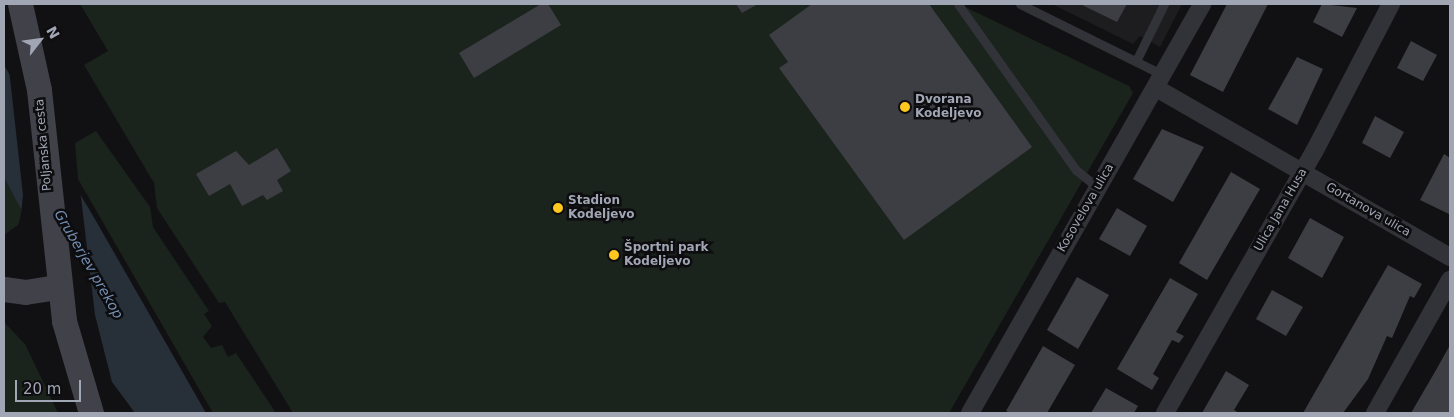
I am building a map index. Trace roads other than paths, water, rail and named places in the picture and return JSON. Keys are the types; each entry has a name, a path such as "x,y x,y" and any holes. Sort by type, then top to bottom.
{"main road":[{"name":"Poljanska cesta","path":"20,4 31,52 50,289 66,330 91,413"},
{"path":"4,289 50,289"}],"street":[{"name":"Kosovelova ulica","path":"970,413 1160,82 1202,4"},
{"name":"Ulica Jana Husa","path":"1165,413 1303,172 1392,4"},
{"name":"Gortanova ulica","path":"1160,82 1303,172 1450,257"},
{"path":"1375,413 1450,280"}],"lane":[{"path":"958,4 1076,170 1098,188"},
{"name":"Gortanova ulica","path":"1020,4 1136,61 1160,82"},
{"path":"1136,61 1164,4"}],"water":[{"name":"Gruberjev prekop","path":"4,65 206,413 135,413 112,382 4,177"}],"place":[{"name":"Dvorana Kodeljevo","path":"905,107"},
{"name":"Stadion Kodeljevo","path":"558,208"},
{"name":"Športni park Kodeljevo","path":"614,255"}]}
